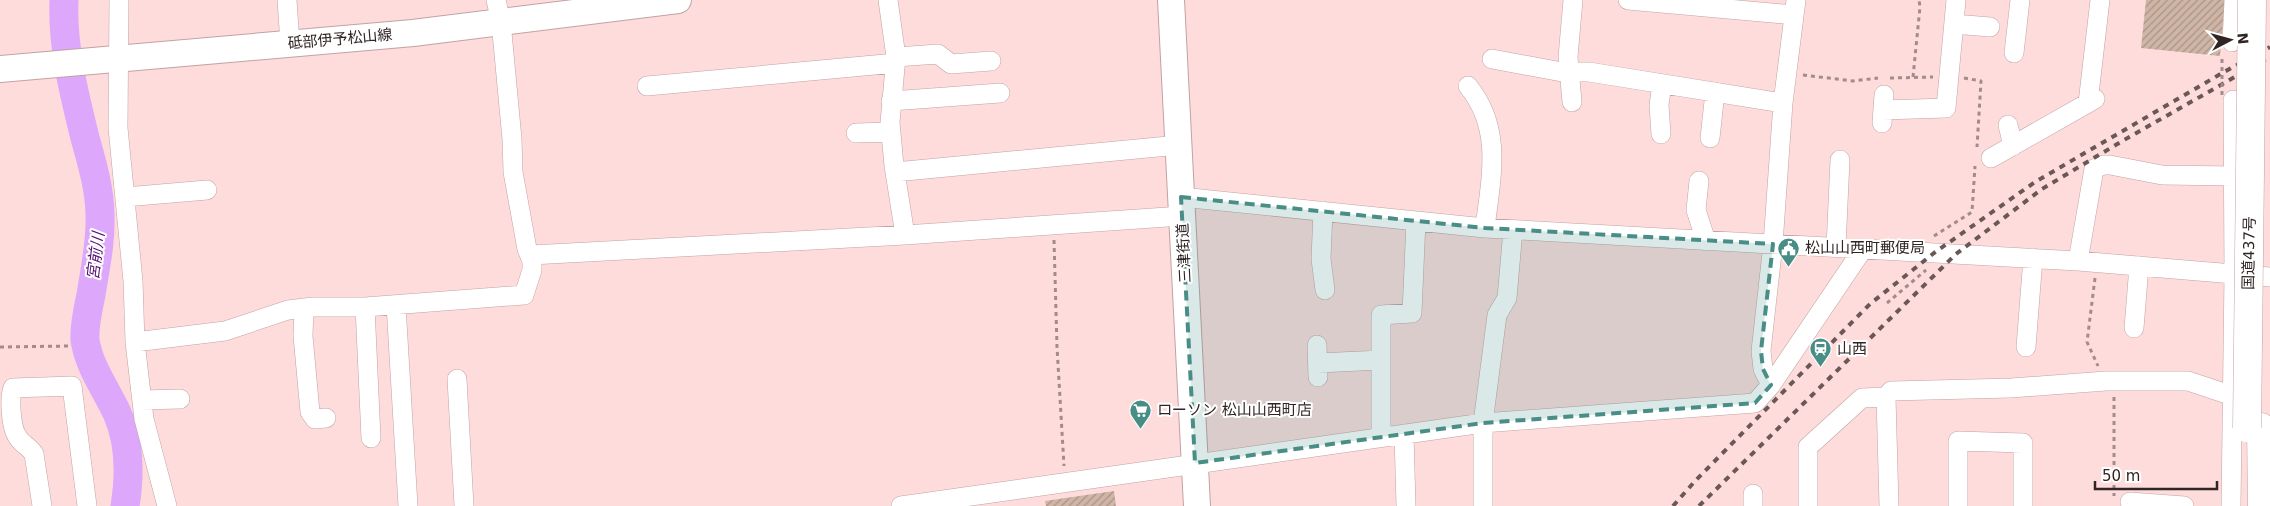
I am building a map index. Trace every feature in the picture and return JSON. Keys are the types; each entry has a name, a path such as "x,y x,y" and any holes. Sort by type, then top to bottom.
{"highway":[{"name":"国道437号","path":"2252,0 2254,428 2262,506"},
{"name":"国道437号","path":"2246,506 2254,428 2266,0"}],"main road":[{"name":"砥部伊予松山線","path":"0,69 118,57 413,33 498,11 678,0"},
{"name":"三津街道","path":"1171,0 1197,506"}],"street":[{"path":"119,0 118,128 132,281 135,342 148,433 167,506"},
{"path":"287,0 290,44"},
{"path":"888,0 896,60 891,132 905,235"},
{"path":"1572,102 1569,41 1573,0"},
{"path":"1628,0 1795,8 1783,103 1773,244 1761,351 1763,369 1771,384"},
{"path":"1883,109 1946,108 1956,0"},
{"path":"2014,53 2020,0"},
{"path":"1991,158 2092,101 2100,0"},
{"path":"2232,42 2234,0"},
{"path":"135,342 225,331 273,314 304,308 365,307 524,295 532,270 531,255 527,249 513,172 512,139 498,11"},
{"path":"1954,24 1990,27"},
{"path":"657,80 765,83 938,54 951,64 991,61"},
{"path":"1492,59 1570,72 1589,72 1783,103"},
{"path":"1661,134 1659,106 1662,84"},
{"path":"1468,86 1486,112 1490,135 1492,170 1485,228"},
{"path":"1710,138 1715,92"},
{"path":"892,101 1000,93"},
{"path":"2227,98 2234,176 2231,506"},
{"path":"2008,126 2013,146"},
{"path":"856,133 891,132"},
{"path":"895,172 1179,145"},
{"path":"1836,248 1840,160"},
{"path":"2088,262 2094,168 2110,165 2162,175 2234,176"},
{"path":"1699,181 1696,210 1706,240"},
{"path":"125,197 208,191"},
{"path":"531,255 1053,225 1182,206 1324,211 1513,230 2033,258 2270,277"},
{"path":"1324,211 1321,259 1325,290"},
{"path":"1381,437 1381,315 1412,313 1416,221"},
{"path":"1483,506 1483,423 1497,315 1507,298 1513,230"},
{"path":"901,506 1483,423 1755,403 1771,384 1863,249"},
{"path":"2026,346 2033,258"},
{"path":"2134,328 2139,266"},
{"path":"396,305 408,506"},
{"path":"365,307 371,438"},
{"path":"304,308 303,336 310,412 315,419 326,418"},
{"path":"1318,362 1381,360"},
{"path":"457,379 464,506"},
{"path":"1889,506 1886,397 1891,391 2011,388 2110,381 2188,381 2233,396"},
{"path":"42,506 34,454 30,447 21,442 15,434 10,396 13,388 22,386 72,386 87,506"},
{"path":"1808,506 1808,447 1862,398 1886,397"},
{"path":"142,400 180,399"},
{"path":"1404,434 1406,506"},
{"path":"1958,506 1958,441 2023,443 2023,506"},
{"path":"2133,504 2184,506"}],"path":[{"path":"1913,78 1920,7 1918,0"},
{"path":"2222,71 2227,98"},
{"path":"1053,225 1057,347 1065,482"},
{"path":"1887,303 1945,253"},
{"path":"2088,262 2087,342 2110,381 2133,504"},
{"path":"0,347 70,346"}],"highlighted area":[{"path":"1181,197 1485,228 1773,244 1761,351 1763,369 1771,385 1755,403 1483,423 1195,463"}],"building":[{"path":"2146,0 2225,0 2220,56 2141,48"},
{"path":"1114,491 1116,506 1046,506 1045,501"}],"waterway":[{"name":"宮前川","path":"64,0 65,35 70,70 100,206 99,246 86,318 85,340 98,378 117,413 127,447 128,482 125,506"}],"railway":[{"path":"1673,506 1696,480 1870,304 1934,253 2035,182 2270,47"},
{"path":"1699,506 1956,254 2042,189 2270,57"}],"place":[{"name":"松山山西町郵便局","path":"1789,267"},
{"name":"山西","path":"1821,368"},
{"name":"ローソン 松山山西町店","path":"1141,429"}]}
